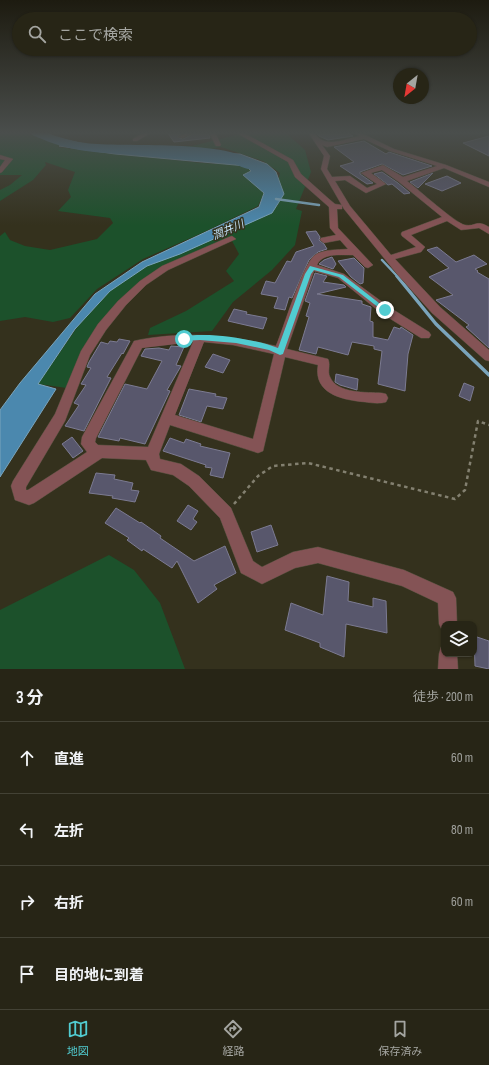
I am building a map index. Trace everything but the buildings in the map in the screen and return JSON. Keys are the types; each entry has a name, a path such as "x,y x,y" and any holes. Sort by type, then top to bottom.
{"street":[{"path":"0,171 7,163"},
{"path":"292,163 298,175 333,206 348,207"},
{"path":"325,163 324,169 329,179 348,207 400,272 436,310 489,357"},
{"path":"435,163 489,185"},
{"path":"402,180 444,166"},
{"path":"329,179 346,178 366,191 382,184 365,173 383,167 402,180 448,218 464,228 480,225 489,231"},
{"path":"333,206 334,228 368,265"},
{"path":"389,258 418,250 421,247 405,234 448,218"},
{"path":"324,240 342,238"},
{"path":"99,452 29,498 20,495 18,486 60,417 85,354 102,327 122,303 143,283 165,268 232,240"},
{"path":"168,419 258,447 280,352 308,274 315,259 322,254 355,252"},
{"path":"312,267 341,276 385,310 425,335"},
{"path":"200,338 168,419 152,454 156,465 176,469 194,481 226,513 247,567 262,576 293,560 318,555 404,578 447,598 448,621"},
{"path":"152,454 99,452 95,451 88,444 89,437 138,344 200,338 236,341 270,348 280,352 324,362 323,376 330,387 340,393 382,398"},
{"path":"448,657 448,669"}],"path":[{"path":"226,513 258,476 273,466 308,463 455,499 465,490 478,421 489,425"}],"green space":[{"path":"0,163 45,163 46,165 33,180 0,201 0,190 10,185 22,175 0,175"},
{"path":"49,163 207,163 244,165 252,171 244,175 264,193 258,206 143,259 97,289 70,318 53,322 25,317 0,321 0,236 5,232 10,240 25,246 50,250 97,239 113,223 110,218 58,211 71,197 68,190 75,172"},
{"path":"266,163 309,163 311,172 296,209 302,211 295,245 272,270 233,302 212,331 148,335 150,328 186,311 234,281 226,271 239,254 232,241 227,240 170,263 123,297 67,388 38,384 78,326 110,291 147,266 270,213 278,205 272,203 280,173"},
{"path":"109,555 134,570 160,603 185,669 0,669 0,610"}],"water":[{"path":"216,163 267,164 276,172 284,194 272,213 180,254 147,266 110,291 75,329 38,384 56,389 0,477 0,410 20,383 95,294 142,262 259,207 264,193 243,175 251,171 246,166"}],"waterway":[{"name":"潤井川","path":"244,163 250,166"},
{"path":"276,199 319,205"},
{"path":"382,260 398,277"},
{"path":"397,276 436,324 489,375"}],"route":[{"path":"184,339 200,338 236,341 270,348 280,352 308,274 312,267 341,276 385,310"}]}
